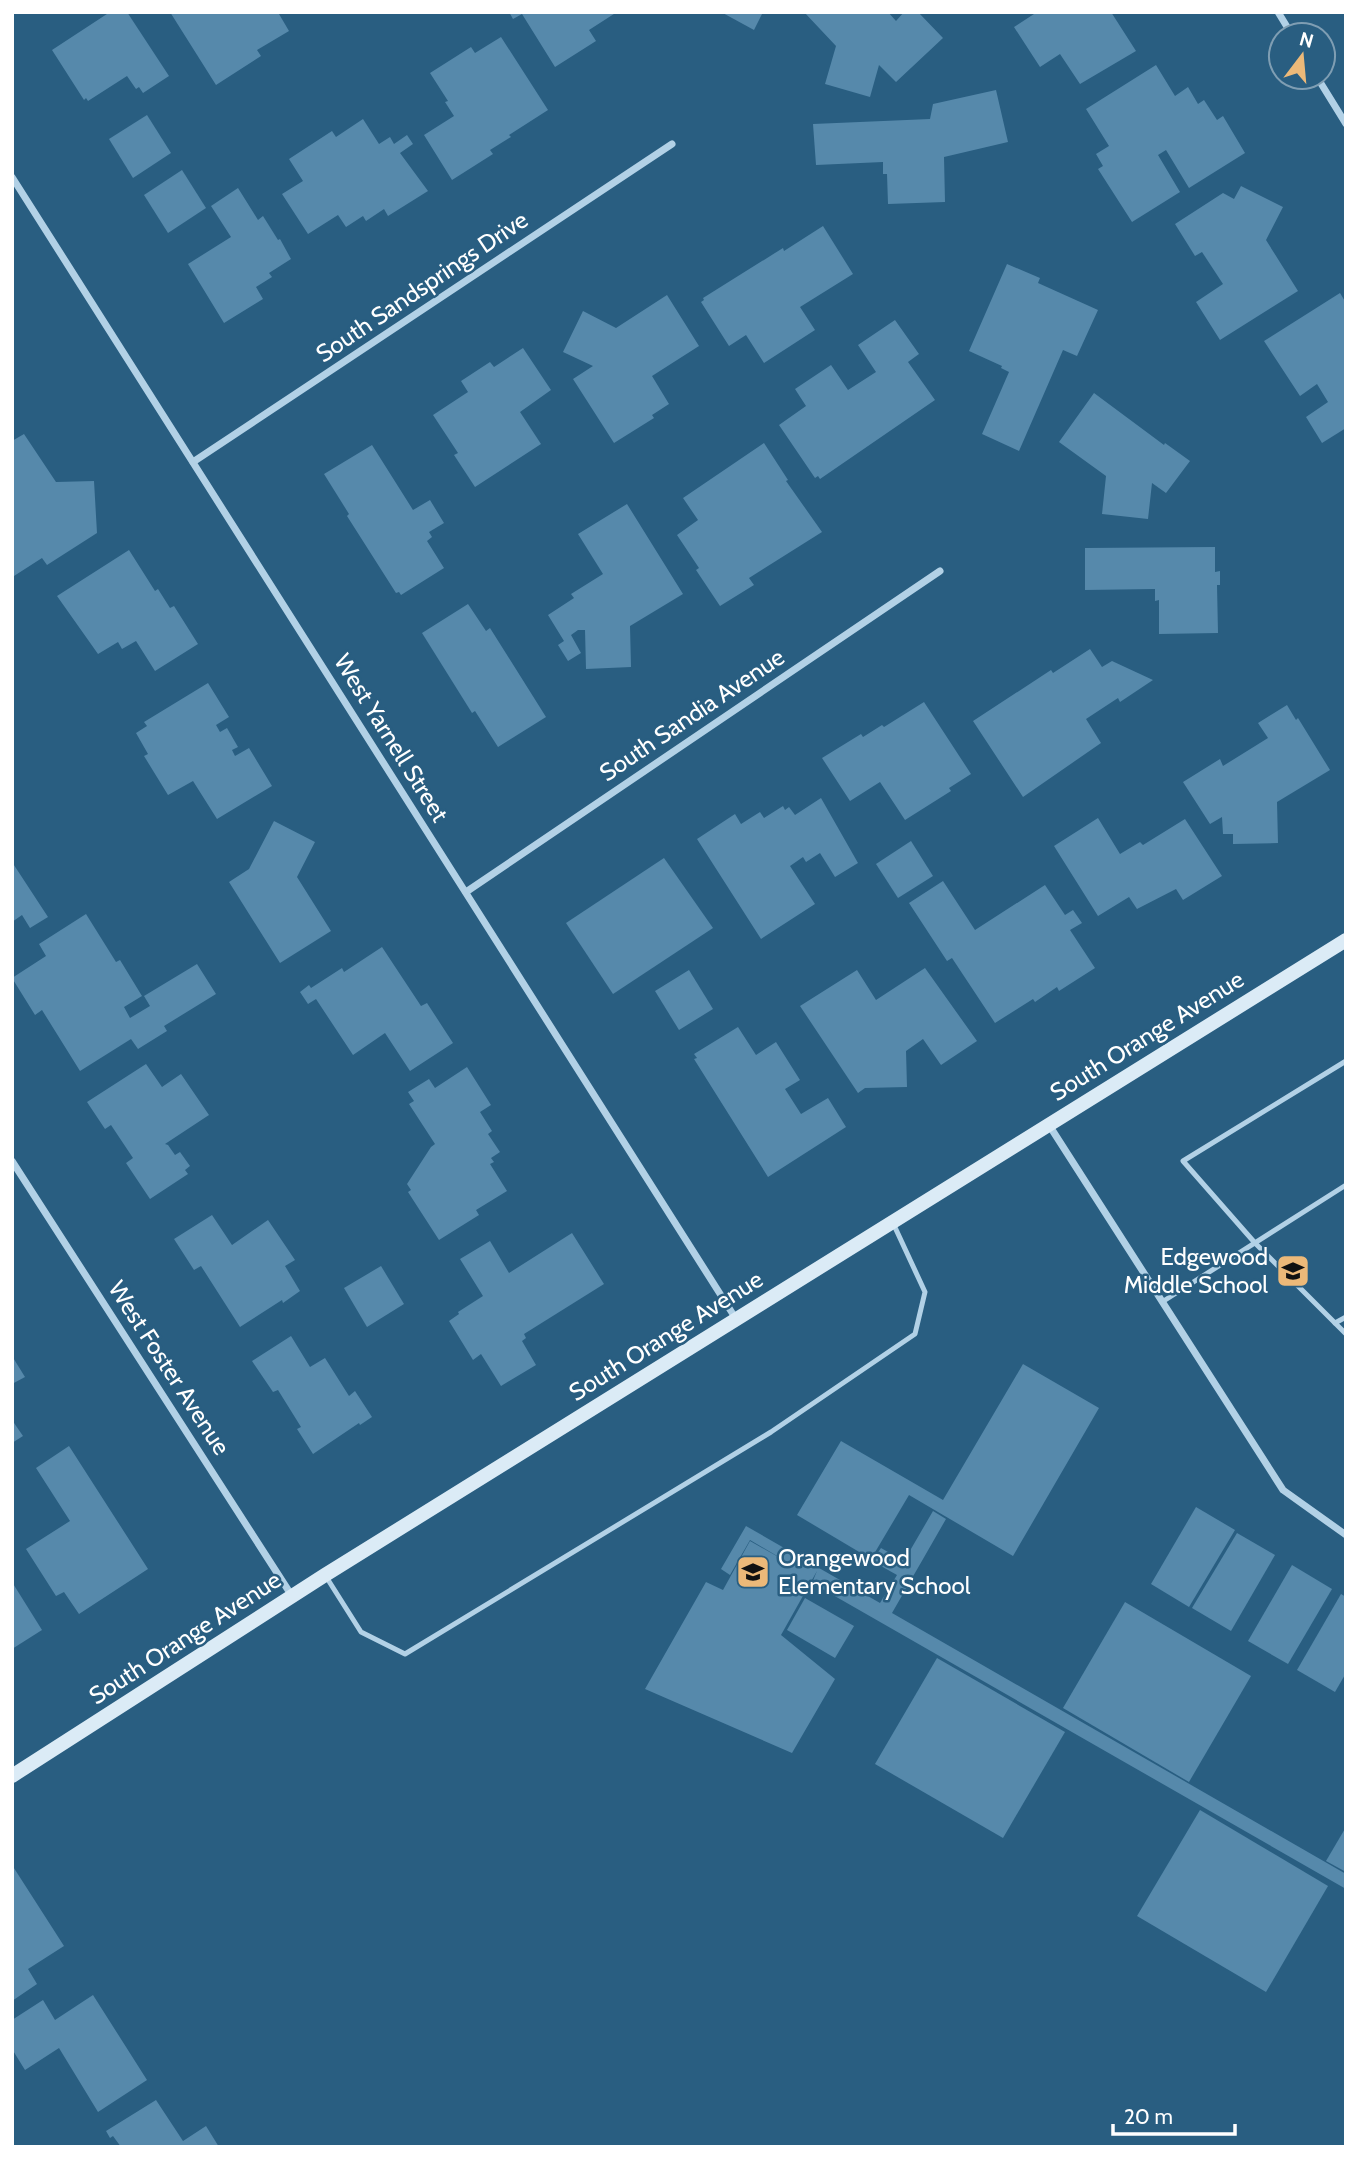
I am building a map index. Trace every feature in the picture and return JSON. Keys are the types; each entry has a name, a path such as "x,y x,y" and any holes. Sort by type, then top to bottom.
{"street":[{"path":"1326,91 1346,124"},
{"name":"South Sandsprings Drive","path":"193,462 672,144"},
{"name":"West Yarnell Street","path":"12,177 736,1319"},
{"name":"South Sandia Avenue","path":"466,892 940,571"},
{"name":"South Orange Avenue","path":"12,1776 325,1575 1346,940"},
{"path":"1048,1124 1283,1490 1346,1535"},
{"name":"West Foster Avenue","path":"12,1161 292,1596"}],"lane":[{"path":"1346,1061 1183,1161 1255,1243 1346,1335"},
{"path":"1162,1302 1346,1185"},
{"path":"325,1575 361,1632 405,1654 771,1432 915,1334 925,1292 892,1222"},
{"path":"1335,1323 1346,1317"}],"building":[{"path":"110,12 127,12 169,76 143,93 139,87 136,89 127,76 88,101 86,98 84,100 52,50"},
{"path":"170,12 283,12 279,14 289,31 257,50 261,56 216,85"},
{"path":"509,12 617,12 589,30 596,41 555,67 522,14 513,19"},
{"path":"721,12 763,12 754,30"},
{"path":"804,12 888,12 896,21 904,12 918,12 943,38 896,82 879,65 870,97 825,84 836,46"},
{"path":"1034,12 1111,12 1136,51 1080,84 1060,54 1040,67 1014,27"},
{"path":"501,37 548,110 490,150 493,154 452,180 424,135 454,116 430,73 471,47 475,53"},
{"path":"1156,65 1175,96 1188,87 1198,104 1204,100 1217,120 1223,116 1245,153 1189,188 1166,150 1158,155 1180,192 1132,222 1098,169 1103,166 1096,154 1109,146 1086,109"},
{"path":"996,90 1008,142 944,157 945,202 888,204 887,174 883,174 883,162 816,165 813,124 930,119 933,104"},
{"path":"147,115 171,153 133,178 109,139"},
{"path":"363,119 379,144 390,137 394,144 407,135 413,144 400,153 428,191 388,216 384,209 366,221 363,216 346,227 338,215 308,234 282,194 303,181 289,159 332,131 336,137"},
{"path":"182,170 206,208 168,233 144,195"},
{"path":"1241,186 1283,207 1266,240 1298,291 1220,340 1196,302 1223,284 1202,252 1195,256 1175,224 1223,193 1234,199"},
{"path":"238,188 258,220 263,216 291,259 269,273 272,277 256,287 263,299 224,323 188,264 231,237 211,206"},
{"path":"823,226 853,274 800,307 815,330 764,363 746,335 729,346 701,302 703,298"},
{"path":"1007,264 1040,278 1038,283 1098,310 1077,356 1063,350 1019,451 982,434 1009,372 969,351"},
{"path":"1340,293 1346,303 1346,428 1322,443 1306,417 1328,402 1317,384 1300,396 1264,341"},
{"path":"667,295 699,346 652,376 669,404 652,415 654,418 614,443 573,379 593,366 563,352 583,311 616,328"},
{"path":"895,320 919,354 908,362 935,400 820,479 818,476 815,478 779,425 806,406 795,389 831,365 848,390 876,372 858,345"},
{"path":"523,348 551,390 520,412 541,444 475,487 454,455 458,453 433,415 468,392 461,381 490,362 494,367"},
{"path":"1094,393 1190,461 1166,493 1152,483 1148,519 1102,514 1106,476 1059,442"},
{"path":"24,434 56,482 94,481 97,533 47,565 42,558 14,576 12,441"},
{"path":"764,443 788,480 786,481 822,532 749,578 754,585 720,606 677,535 698,520 683,498"},
{"path":"372,445 413,510 430,500 444,523 429,532 432,537 427,541 444,568 401,595 396,593 347,516 349,514 324,474"},
{"path":"627,504 683,594 630,626 631,667 586,669 585,630 578,630 571,635 581,653 568,661 558,645 564,641 548,615 574,598 571,594 603,574 578,534"},
{"path":"1215,547 1215,572 1220,571 1220,585 1217,585 1218,633 1159,634 1159,600 1155,601 1155,589 1085,590 1085,548"},
{"path":"129,550 155,591 158,589 170,608 174,606 198,644 155,671 136,641 122,649 118,642 98,654 57,596"},
{"path":"468,604 486,631 490,628 546,717 498,747 475,711 472,713 422,633"},
{"path":"1090,649 1102,667 1112,661 1153,680 1120,702 1118,698 1086,719 1101,743 1023,797 973,721 1051,670 1053,673"},
{"path":"208,683 229,717 216,725 220,732 227,728 238,747 232,750 235,756 249,748 272,786 217,819 193,781 168,795 144,756 148,754 136,733 147,726 144,722"},
{"path":"924,702 971,774 949,788 951,791 905,820 880,782 850,801 822,758 861,734 863,737 882,725 884,727"},
{"path":"1287,705 1330,770 1277,802 1278,843 1233,844 1233,834 1223,834 1222,817 1210,824 1183,782 1220,759 1223,766 1268,738 1258,723"},
{"path":"821,798 858,863 835,877 820,853 806,862 803,857 790,866 815,904 761,939 697,839 735,814 741,824 760,812 764,818 783,806 785,810 789,807 795,815"},
{"path":"1098,818 1120,854 1140,842 1143,845 1185,819 1222,876 1183,900 1176,889 1137,909 1129,897 1098,916 1054,846"},
{"path":"274,821 315,842 297,877 331,931 280,963 229,882 249,869"},
{"path":"911,841 933,876 898,898 876,864"},
{"path":"664,858 713,928 613,994 566,923"},
{"path":"12,862 48,917 30,928 22,915 12,922"},
{"path":"943,881 975,930 1045,885 1065,915 1073,910 1082,923 1070,930 1095,968 1059,991 1057,987 1035,1002 1033,999 995,1023 952,958 947,961 909,903"},
{"path":"86,914 116,962 120,960 142,996 124,1007 130,1018 150,1006 144,996 197,964 216,994 164,1026 167,1031 138,1049 131,1039 80,1071 42,1010 35,1015 12,978 46,956 39,944"},
{"path":"382,947 421,1006 427,1003 453,1043 410,1071 385,1033 353,1055 316,999 308,1004 300,992 342,968 344,972"},
{"path":"925,968 977,1041 941,1065 923,1039 906,1051 907,1087 865,1088 858,1093 800,1006 857,970 876,1000"},
{"path":"689,970 713,1009 679,1030 655,991"},
{"path":"738,1027 756,1055 776,1042 800,1080 785,1089 801,1114 828,1098 846,1127 768,1177 694,1059 697,1058 694,1054"},
{"path":"146,1064 162,1087 181,1074 209,1115 165,1144 175,1155 180,1152 190,1166 185,1170 188,1174 150,1199 126,1163 133,1158 111,1125 105,1129 87,1102"},
{"path":"467,1067 491,1105 480,1112 492,1131 488,1134 500,1152 491,1158 494,1162 490,1164 507,1191 476,1210 479,1215 439,1240 408,1192 411,1190 407,1184 435,1144 409,1104 414,1101 408,1092 429,1079 435,1088"},
{"path":"212,1215 232,1245 268,1220 295,1260 285,1266 300,1291 240,1327 201,1266 194,1270 174,1239"},
{"path":"572,1233 604,1284 524,1334 526,1338 522,1341 536,1365 501,1386 481,1354 473,1360 449,1321 483,1296 460,1259 490,1241 509,1273"},
{"path":"381,1266 404,1304 367,1327 344,1288"},
{"path":"291,1336 310,1367 325,1358 349,1396 355,1391 372,1417 313,1454 297,1429 301,1427 278,1390 273,1392 252,1361"},
{"path":"12,1356 25,1377 12,1384"},
{"path":"1023,1364 1099,1408 1013,1556 909,1495 871,1559 797,1515 841,1441 943,1500"},
{"path":"12,1420 23,1436 12,1443"},
{"path":"69,1446 148,1569 79,1614 64,1592 56,1596 26,1549 70,1521 36,1468"},
{"path":"1196,1507 1235,1530 1189,1607 1151,1584"},
{"path":"933,1511 946,1519 892,1613 1346,1874 1346,1889 812,1583 817,1571 781,1635 835,1679 792,1753 645,1689 706,1582 723,1590 750,1541 789,1563 750,1540 730,1575 721,1569 746,1526 880,1603 897,1575 872,1561 881,1548 904,1561"},
{"path":"1237,1533 1275,1555 1231,1631 1192,1608"},
{"path":"1292,1565 1332,1589 1288,1664 1248,1641"},
{"path":"12,1582 42,1630 12,1649"},
{"path":"1341,1594 1346,1597 1346,1673 1335,1692 1297,1670"},
{"path":"805,1598 854,1626 835,1658 787,1630"},
{"path":"1125,1602 1251,1676 1189,1782 1063,1708"},
{"path":"937,1658 1065,1732 1003,1838 875,1764"},
{"path":"1200,1810 1328,1886 1266,1992 1137,1916"},
{"path":"1346,1827 1346,1872 1326,1861"},
{"path":"12,1865 64,1946 28,1969 37,1984 12,2001"},
{"path":"93,1995 147,2080 98,2112 59,2048 25,2070 12,2049 12,2020 43,2000 55,2020"},
{"path":"156,2100 183,2141 206,2126 219,2147 121,2147 113,2136 110,2138 106,2131"}],"place":[{"name":"Edgewood Middle School","path":"1293,1271"},
{"name":"Orangewood Elementary School","path":"753,1572"}]}
